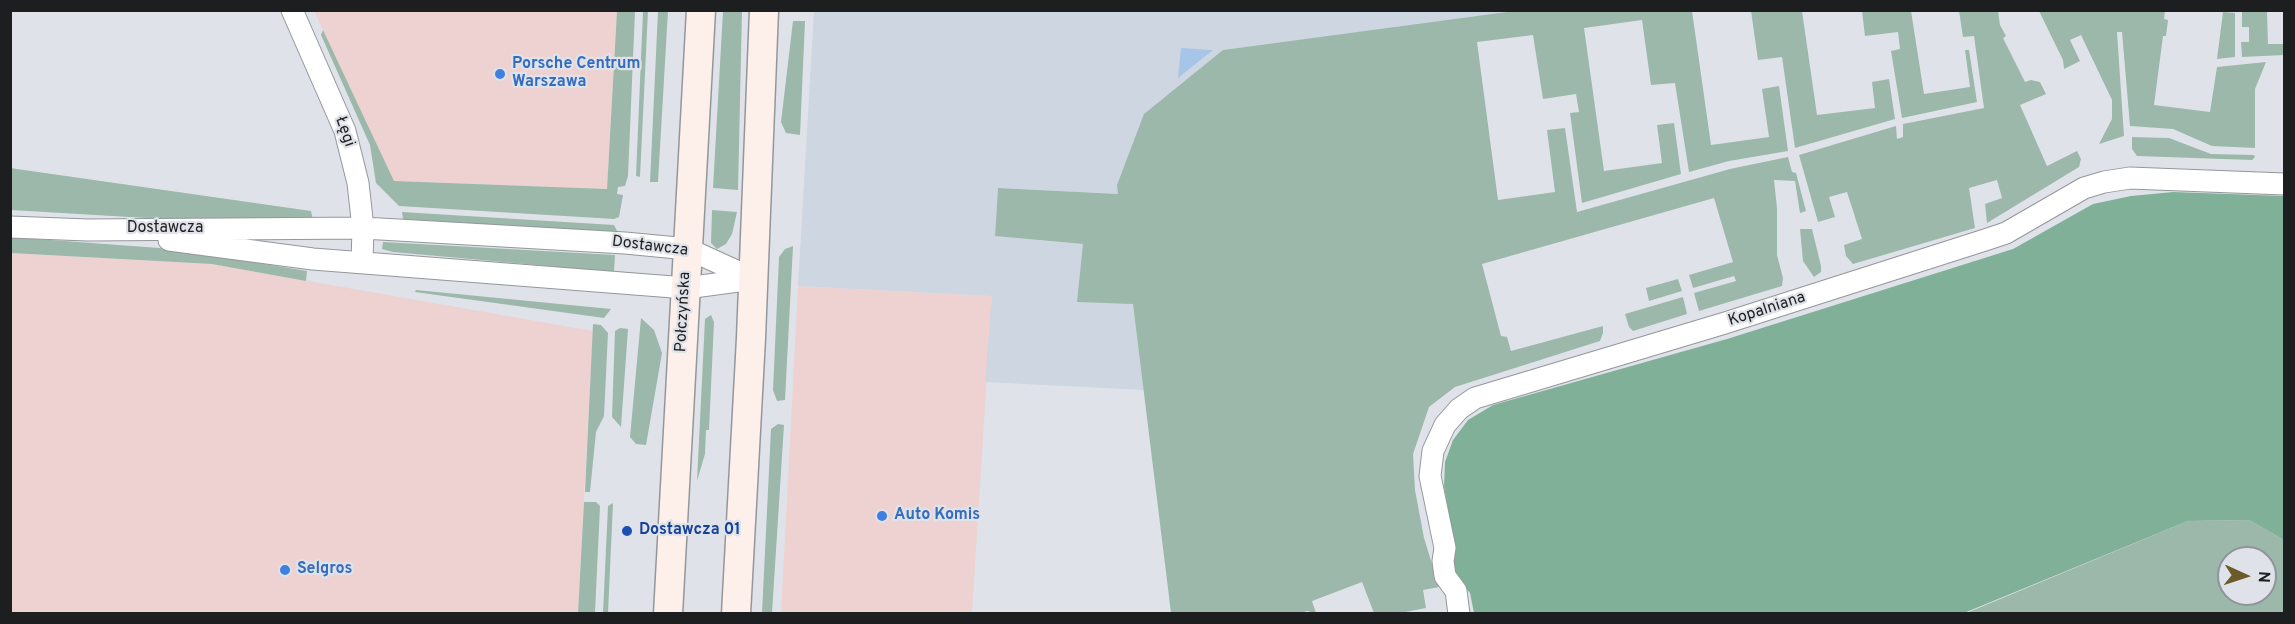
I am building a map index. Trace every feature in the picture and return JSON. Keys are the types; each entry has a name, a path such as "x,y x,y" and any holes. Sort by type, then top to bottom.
{"main road":[{"name":"Połczyńska","path":"668,614 701,10"},
{"path":"735,614 754,279 764,10"}],"street":[{"name":"Łęgi","path":"292,10 345,131 358,183 363,228 362,262"},
{"name":"Kopalniana","path":"1459,614 1456,591 1445,576 1443,561 1445,548 1430,476 1433,451 1445,425 1459,409 1475,398 1725,323 2006,233 2084,188 2104,182 2130,178 2284,184"},
{"name":"Dostawcza","path":"10,227 88,230 363,228 688,249 754,279"},
{"name":"Dostawcza","path":"88,230 313,259 686,288 754,279"}],"shaded area":[{"path":"314,11 617,11 607,189 394,181"},
{"path":"814,11 1522,11 1223,50 1118,194 998,188 995,236 1083,244 1133,303 1144,390 985,382 992,296 798,286"},
{"path":"10,253 212,264 593,331 578,613 11,613"},
{"name":"Auto Komis","path":"798,286 992,296 972,613 781,614"}],"green space":[{"path":"1522,10 1692,11 1711,145 1769,137 1762,89 1779,86 1788,151 1729,161 1689,172 1675,83 1651,85 1642,20 1584,28 1604,171 1662,163 1657,125 1674,123 1681,174 1582,203 1570,113 1579,112 1576,94 1543,99 1533,35 1477,42 1498,200 1555,192 1547,130 1565,128 1577,212 1730,169 1788,157 1792,172 1796,173 1806,211 1800,213 1795,181 1774,180 1777,208 1777,255 1783,278 1782,286 1699,311 1694,293 1736,281 1734,276 1693,288 1689,275 1733,262 1714,198 1482,264 1501,336 1507,337 1511,351 1603,326 1603,333 1600,341 1455,387 1429,407 1413,454 1415,490 1424,538 1439,587 1423,590 1426,608 1395,614 1374,613 1362,582 1312,601 1316,613 1307,611 1298,614 1171,613 1133,304 1077,302 1083,244 995,236 998,188 1118,194 1117,185 1144,114 1223,50"},
{"path":"617,11 635,11 628,176 625,186 618,187 617,194 623,195 619,217 614,219 399,206 376,183 370,145 321,35 323,30 394,181 607,189"},
{"path":"643,11 648,11 640,177 636,176"},
{"path":"658,11 668,11 658,182 650,182"},
{"path":"723,11 742,11 738,190 713,188"},
{"path":"1751,11 1802,11 1817,115 1875,108 1872,82 1889,79 1895,119 1795,148 1782,57 1758,60"},
{"path":"1862,11 1911,11 1924,94 1970,87 1965,50 1969,50 1977,102 1902,118 1891,51 1900,49 1898,32 1865,36"},
{"path":"1959,11 1998,11 2000,25 2006,36 2003,38 2025,82 2031,80 2040,82 2046,94 2020,105 2047,166 2077,151 2081,159 2079,167 1987,223 1985,204 2002,198 1997,180 1969,188 1975,228 1853,264 1846,256 1844,245 1862,239 1847,192 1829,197 1835,217 1818,222 1799,155 1896,126 1897,139 1903,137 1903,124 1984,108 1974,36 1963,37"},
{"path":"2039,11 2165,11 2164,19 2168,20 2166,36 2163,36 2154,105 2210,112 2217,67 2266,62 2255,89 2255,148 2212,146 2173,129 2130,126 2122,32 2117,32 2124,136 2099,144 2112,119 2112,100 2081,35 2070,40 2080,61 2064,69 2063,60"},
{"path":"2242,11 2267,11 2268,44 2284,44 2284,55 2242,57 2241,42 2249,42 2249,27 2242,27"},
{"path":"2223,12 2235,13 2235,57 2217,59"},
{"path":"793,21 805,21 800,135 786,133 781,122"},
{"path":"2132,137 2169,138 2211,154 2254,155 2255,157 2252,160 2137,156 2132,149"},
{"path":"10,168 311,211 313,220 163,219 11,210"},
{"path":"2173,192 2284,196 2284,540 2249,520 2188,521 1964,613 1474,613 1470,593 1453,574 1451,562 1455,548 1444,486 1445,462 1453,440 1468,420 1493,405 1727,339 2013,249 2093,204 2131,196"},
{"path":"712,210 737,212 732,234 726,244 717,249 711,243"},
{"path":"402,212 614,225 618,233 403,219"},
{"path":"1800,229 1812,229 1821,266 1821,272 1814,277 1803,261"},
{"path":"10,237 173,249 307,271 306,281 212,264 11,253"},
{"path":"383,242 615,255 614,272 393,252 382,249"},
{"path":"793,246 785,400 777,401 773,390 779,257 785,249"},
{"path":"1678,279 1682,291 1649,301 1646,288"},
{"path":"416,290 611,309 604,318 415,292"},
{"path":"1683,297 1687,314 1633,331 1629,327 1625,314"},
{"path":"711,315 714,322 709,430 706,430 705,454 697,481 705,319"},
{"path":"641,318 654,330 662,353 646,445 636,444 630,437"},
{"path":"593,324 601,325 608,333 604,416 596,432 590,492 585,492"},
{"path":"620,328 628,329 621,427 612,417 615,331"},
{"path":"778,424 784,425 772,613 762,613 771,429"},
{"path":"584,502 596,502 600,506 595,613 578,613"},
{"path":"613,503 608,613 603,613 608,506"},
{"path":"2249,520 2284,540 2284,613 1964,614 2188,521"}],"water":[{"path":"1181,48 1212,50 1213,50 1178,78"}],"place":[{"name":"Porsche Centrum Warszawa","path":"500,74"},
{"name":"Auto Komis","path":"882,516"},
{"name":"Dostawcza 01","path":"627,531"},
{"name":"Selgros","path":"285,570"}]}
